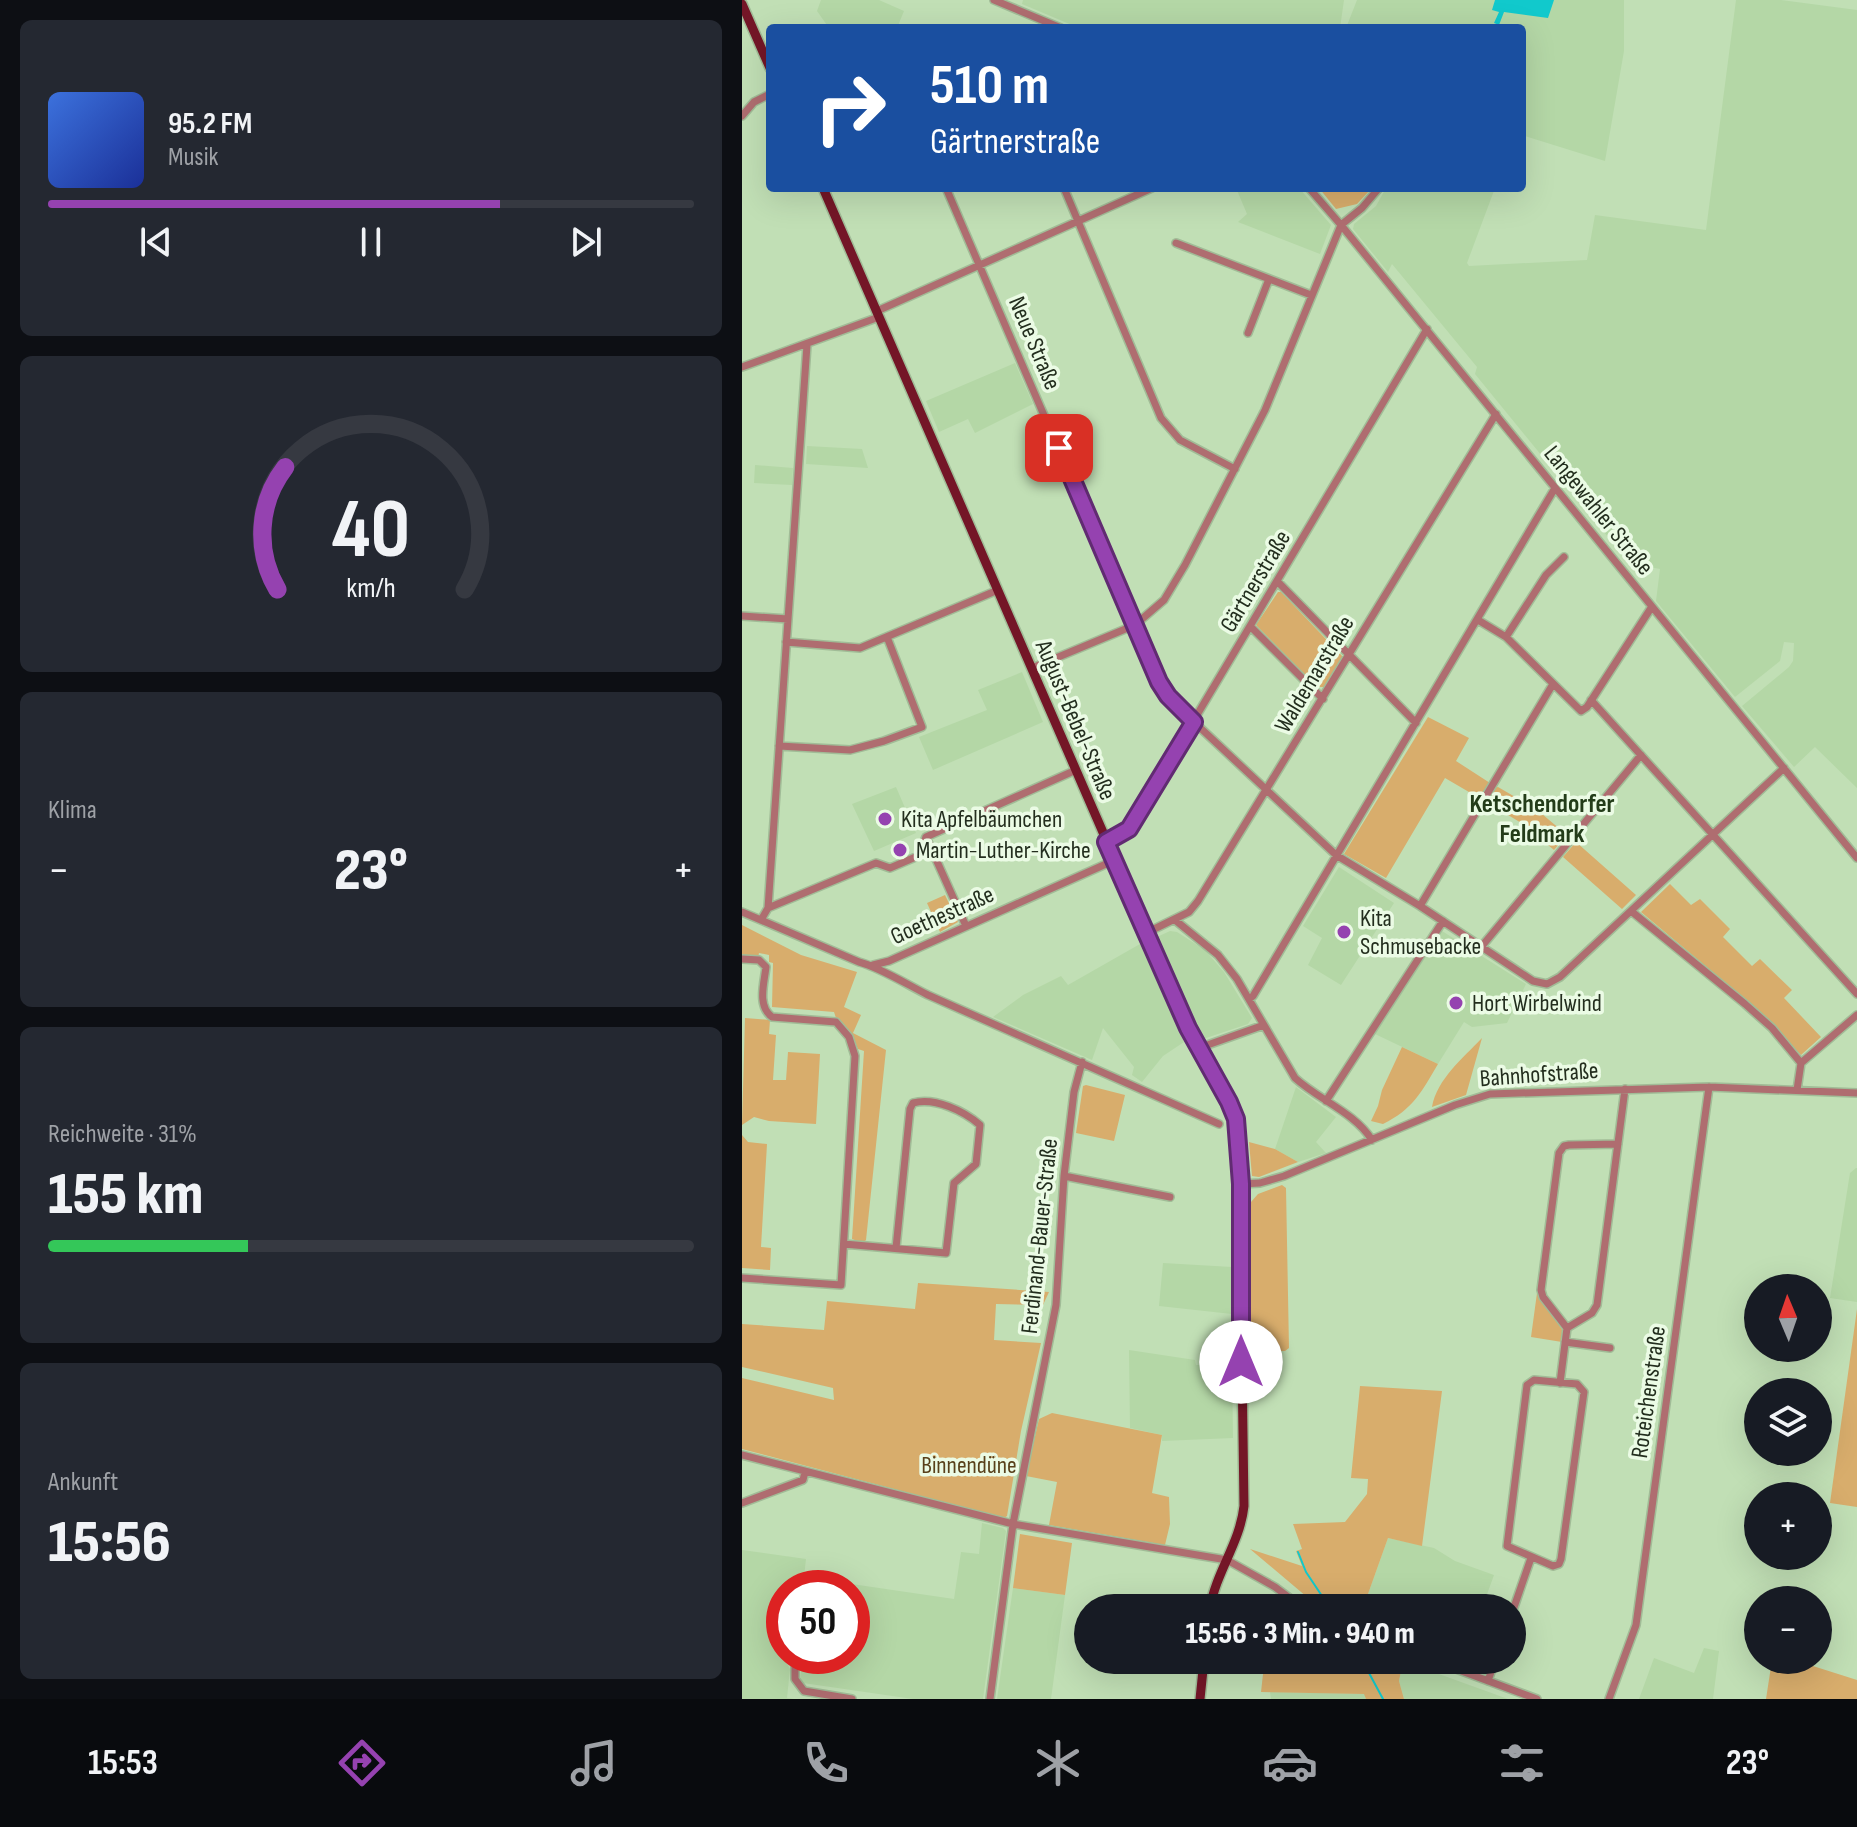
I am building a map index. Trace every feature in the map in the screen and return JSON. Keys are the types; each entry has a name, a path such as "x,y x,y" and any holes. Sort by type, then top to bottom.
{"main road":[{"path":"742,4 766,59"},
{"name":"August-Bebel-Straße","path":"825,192 1146,933 1236,1119 1241,1184 1244,1506 1238,1535 1213,1594"},
{"path":"1200,1698 1203,1674"}],"street":[{"path":"994,0 1045,24"},
{"path":"742,116 754,102 766,96"},
{"name":"Neue Straße","path":"948,192 1159,682 1168,696 1336,855 1533,981 1547,984 1560,977 1631,911"},
{"path":"1066,192 1161,418 1180,440 1235,469"},
{"path":"742,367 807,345 1143,192"},
{"name":"Langewahler Straße","path":"1312,192 1857,858"},
{"path":"1032,668 1135,625 1164,600 1265,410 1341,225 1376,192"},
{"path":"1176,243 1311,295"},
{"path":"1248,333 1269,279"},
{"name":"Gärtnerstraße","path":"1106,842 1129,829 1427,329"},
{"path":"761,920 768,908 807,345"},
{"name":"Waldemarstraße","path":"1146,933 1193,908 1496,414"},
{"path":"1249,999 1555,488"},
{"path":"1506,637 1546,575 1564,557"},
{"path":"1278,582 1416,723"},
{"path":"786,642 860,648 998,590"},
{"path":"1478,620 1506,637 1581,711 1651,608"},
{"path":"742,616 788,619"},
{"path":"1251,627 1323,699"},
{"path":"779,746 850,750 922,727 887,637"},
{"path":"1420,906 1553,684"},
{"path":"1591,700 1857,994"},
{"path":"1482,946 1641,755"},
{"path":"1784,768 1631,911 1772,1028 1801,1063"},
{"path":"768,908 876,863 890,868 918,856 926,837 1076,770"},
{"path":"926,837 966,926"},
{"name":"Goethestraße","path":"873,965 889,961 1115,860"},
{"path":"742,912 859,962 873,965 928,995 1219,1124"},
{"path":"1175,920 1210,946 1249,999 1295,1078 1365,1129 1372,1140"},
{"path":"1326,1101 1443,921"},
{"path":"742,959 759,960 766,967 763,1003 766,1012 772,1017 836,1022 842,1026 853,1045 855,1056 841,1285 742,1278"},
{"path":"1797,1090 1801,1063 1857,1015"},
{"path":"1199,1048 1264,1025"},
{"name":"Ferdinand-Bauer-Straße","path":"990,1699 1013,1524 1056,1305 1064,1176 1074,1092 1082,1062"},
{"name":"Bahnhofstraße","path":"1241,1184 1270,1181 1455,1105 1490,1094 1709,1087 1857,1093"},
{"name":"Roteichenstraße","path":"1609,1699 1636,1625 1709,1087"},
{"path":"1567,1328 1592,1313 1597,1305 1625,1089"},
{"path":"844,1244 946,1253 954,1183 976,1164 980,1125 969,1116 945,1106 913,1103 896,1248"},
{"path":"1560,1383 1567,1328 1541,1290 1559,1153 1569,1145 1618,1144"},
{"path":"1064,1176 1170,1197"},
{"path":"1565,1342 1610,1348"},
{"path":"1534,1380 1577,1384 1584,1392 1561,1559 1559,1564 1553,1566 1531,1558 1509,1548 1506,1542 1527,1385 1534,1380"},
{"path":"742,1455 1013,1524 1227,1560 1284,1594"},
{"path":"742,1503 803,1480 805,1472"},
{"path":"1519,1594 1531,1558"},
{"path":"795,1674 804,1691 852,1699"},
{"path":"1469,1674 1537,1699"},
{"path":"1488,1681 1490,1674"}],"shaded area":[{"path":"821,0 879,0 904,11 899,24 826,24 817,11"},
{"path":"1023,0 1344,0 1341,24 1070,24 1022,4"},
{"path":"1357,0 1624,0 1624,51 1605,161 1526,136 1526,24 1348,24"},
{"path":"1736,0 1781,0 1857,10 1857,788 1815,747 1794,767 1742,706 1789,667 1793,661 1794,643 1784,642 1780,661 1735,697 1656,601 1660,569 1650,567 1639,575 1475,374 1477,367 1392,264 1388,272 1353,229 1354,224 1376,206 1384,192 1494,192 1467,263 1469,266 1587,260 1595,215 1706,230"},
{"path":"1238,192 1302,192 1331,225 1320,254 1238,222 1247,214"},
{"path":"1015,363 1033,404 975,433 968,419 939,432 926,401"},
{"path":"807,446 862,449 868,468 806,464"},
{"path":"755,465 793,468 792,485 754,483"},
{"path":"1022,672 1043,722 933,770 919,737 987,710 978,690"},
{"name":"Kita Apfelbäumchen","path":"896,787 916,833 874,851 852,804"},
{"name":"Kita Schmusebacke","path":"1339,867 1394,903 1341,985 1308,965 1322,938 1303,926"},
{"path":"1170,931 1177,932 1205,950 1224,972 1252,1018 1248,1024 1203,1039 1157,937"},
{"name":"Hort Wirbelwind","path":"1442,931 1526,984 1507,1023 1472,1027 1464,1022 1438,1064 1375,1034"},
{"path":"1140,944 1184,1042 1163,1056 1142,1082 1132,1075 1134,1067 1103,1028 1092,1060 993,1017 1023,995 1061,976 1068,985"},
{"path":"1296,1087 1336,1117 1316,1142 1326,1153 1298,1162 1275,1149"},
{"path":"1857,1168 1857,1302 1832,1298 1850,1173"},
{"path":"1163,1263 1232,1267 1232,1314 1159,1306"},
{"path":"1129,1350 1195,1360 1196,1365 1232,1365 1233,1438 1162,1441 1162,1435 1130,1428"},
{"path":"982,1523 1006,1531 983,1699 913,1699 803,1683 801,1674 870,1674 870,1587 954,1599 961,1552 979,1554"},
{"path":"1388,1538 1434,1548 1455,1561 1494,1575 1487,1594 1368,1594"},
{"path":"742,1550 806,1559 805,1570 766,1570 766,1674 789,1674 787,1698 794,1699 742,1699"},
{"path":"1013,1588 1065,1595 1051,1699 997,1699"},
{"path":"1704,1648 1719,1651 1713,1699 1639,1699 1654,1658 1694,1673"},
{"path":"1400,1674 1439,1674 1508,1699 1404,1699"},
{"path":"1270,1692 1365,1694 1366,1699 1271,1699"}],"green space":[{"path":"1322,192 1368,192 1357,204 1336,209"},
{"path":"1278,592 1343,657 1325,687 1317,687 1256,625"},
{"path":"1428,717 1469,738 1456,761 1490,783 1481,799 1445,778 1386,878 1344,854"},
{"path":"1498,787 1536,809 1567,835 1554,850 1523,824 1488,803 1494,788"},
{"path":"1576,842 1636,895 1622,909 1563,857"},
{"path":"1670,884 1691,905 1700,899 1730,929 1723,937 1752,966 1760,959 1792,990 1784,998 1821,1037 1801,1055 1751,1004 1641,912"},
{"path":"945,895 958,922 940,932 927,903"},
{"path":"742,925 801,955 857,972 844,1007 861,1015 853,1033 886,1050 866,1240 863,1243 852,1239 864,1051 858,1049 850,1032 834,1012 772,1007 773,963 769,962 769,955 759,953 758,958 742,956"},
{"path":"745,1018 770,1020 769,1034 776,1035 773,1080 786,1080 788,1052 820,1054 816,1124 754,1117 742,1125"},
{"path":"1482,1038 1466,1095 1432,1107 1445,1078"},
{"path":"1402,1047 1438,1064 1421,1092 1402,1112 1383,1124 1371,1121 1382,1090"},
{"path":"1083,1086 1125,1095 1114,1141 1076,1133"},
{"path":"742,1135 748,1142 767,1144 761,1247 771,1248 770,1270 742,1268"},
{"path":"1249,1142 1275,1149 1298,1162 1259,1177 1252,1176"},
{"path":"1282,1185 1286,1188 1289,1348 1285,1351 1254,1352 1251,1349 1251,1202 1258,1194"},
{"name":"Binnendüne","path":"918,1283 1049,1292 1043,1305 996,1304 994,1340 1041,1343 1021,1431 1007,1516 1004,1518 742,1449 742,1378 834,1400 833,1388 742,1367 742,1324 824,1330 827,1301 915,1309"},
{"path":"1537,1293 1563,1331 1562,1342 1531,1337"},
{"path":"1857,1309 1857,1507 1832,1503"},
{"path":"1360,1386 1442,1391 1422,1546 1388,1538 1368,1594 1303,1594 1250,1549 1302,1566 1296,1551 1302,1549 1293,1524 1345,1522 1367,1494 1368,1479 1351,1478"},
{"path":"1052,1413 1162,1435 1152,1493 1169,1497 1170,1524 1165,1545 1049,1525 1057,1482 1026,1476 1039,1419"},
{"path":"1020,1534 1072,1543 1065,1595 1013,1588"},
{"path":"1832,1672 1857,1680 1857,1699 1766,1699 1770,1674"},
{"path":"1263,1674 1400,1674 1404,1699 1366,1699 1364,1694 1261,1692"}],"water":[{"path":"1495,0 1554,0 1548,18 1504,12 1499,24 1496,24 1494,23 1499,12 1492,10"}],"waterway":[{"path":"1298,1552 1306,1572 1321,1594"},
{"path":"1370,1674 1383,1699"}],"place":[{"name":"Kita Apfelbäumchen","path":"885,819"},
{"name":"Martin-Luther-Kirche","path":"900,850"},
{"name":"Kita Schmusebacke","path":"1344,932"},
{"name":"Hort Wirbelwind","path":"1456,1003"}],"district":[{"name":"Ketschendorfer Feldmark","path":"1542,818"}],"route":[{"path":"1059,448 1159,682 1168,696 1194,722 1129,829 1106,842 1188,1028 1236,1119 1241,1184 1241,1362"}]}
